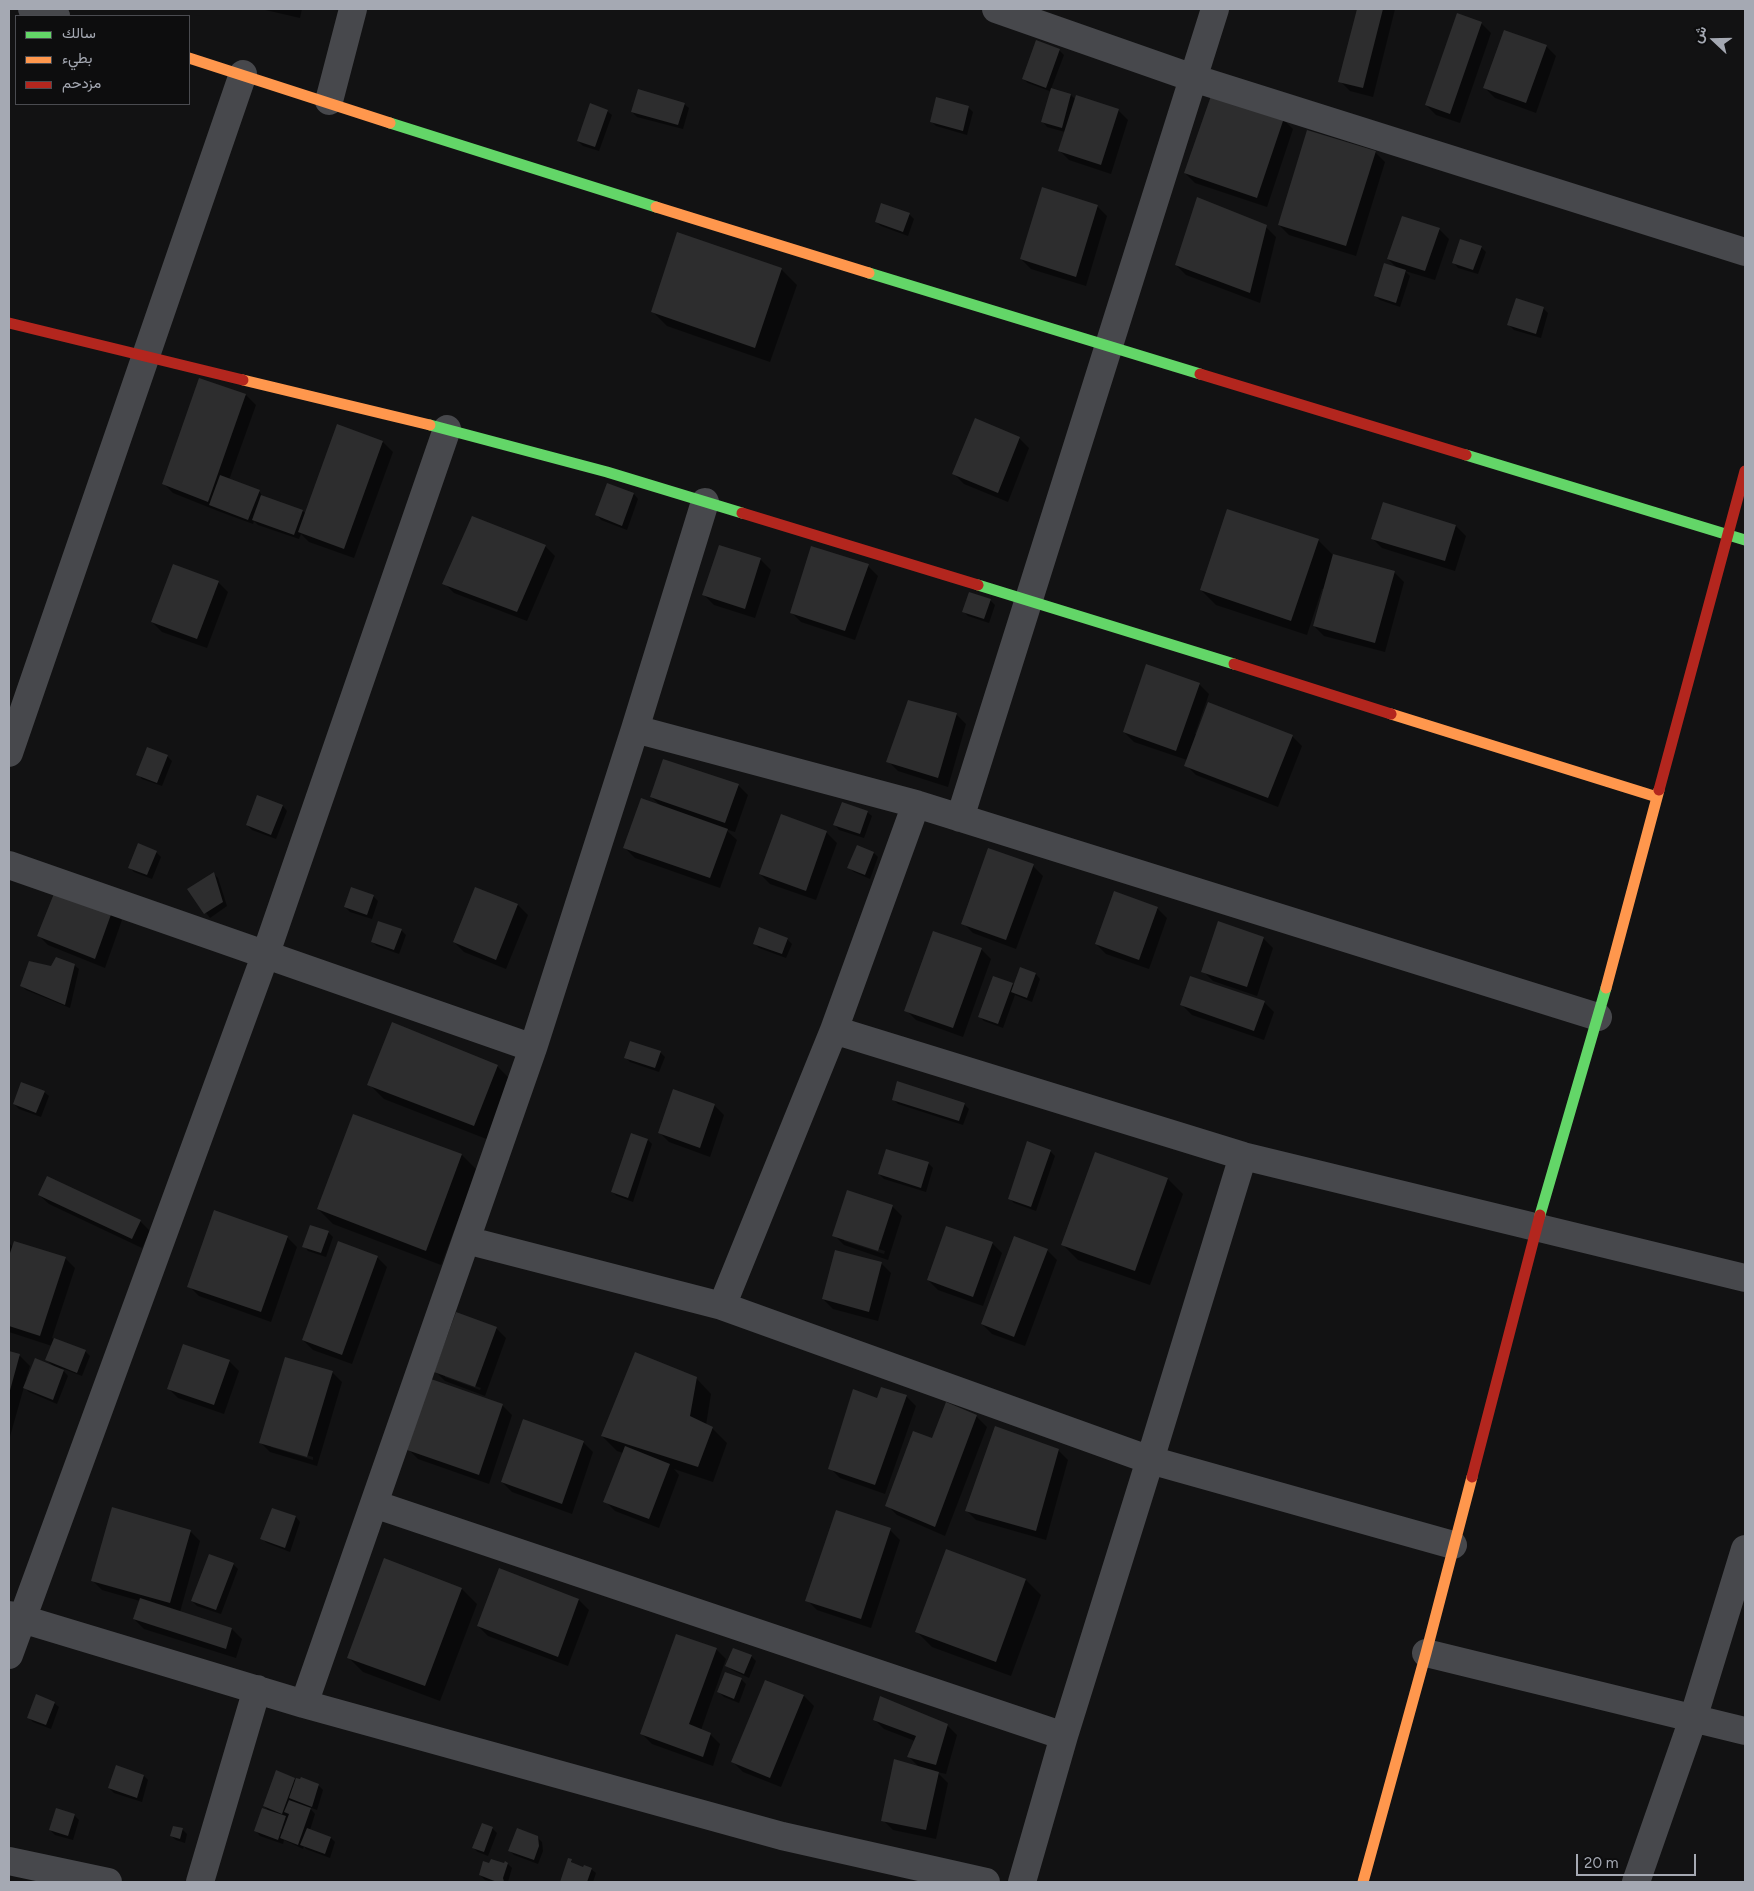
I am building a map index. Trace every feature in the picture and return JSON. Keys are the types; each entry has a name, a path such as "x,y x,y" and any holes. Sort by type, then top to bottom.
{"street":[{"path":"32,9 53,15"},
{"path":"329,101 352,9"},
{"path":"996,9 1193,78 1745,252"},
{"path":"960,818 1215,9"},
{"path":"190,58 329,101 615,195 1745,540"},
{"path":"9,753 243,74"},
{"path":"9,323 447,429 607,472 1029,600 1657,797"},
{"path":"9,1654 15,1617 265,956 447,429"},
{"path":"1363,1882 1426,1653 1536,1226 1598,1017 1745,471"},
{"path":"304,1704 533,1048 705,502"},
{"path":"635,729 916,804 1598,1017"},
{"path":"722,1306 834,1030 916,804"},
{"path":"9,865 265,956 533,1048"},
{"path":"834,1030 1243,1156 1745,1278"},
{"path":"1022,1882 1064,1736 1243,1156"},
{"path":"466,1240 722,1306 1150,1460 1453,1545"},
{"path":"374,1504 1064,1736"},
{"path":"1636,1882 1692,1719 1745,1549"},
{"path":"15,1617 304,1704 782,1836 986,1882"},
{"path":"1426,1653 1745,1731"},
{"path":"200,1882 257,1689"},
{"path":"9,1860 108,1882"}],"building":[{"path":"1357,9 1383,9 1363,88 1338,82"},
{"path":"1457,13 1482,22 1450,114 1425,105"},
{"path":"1504,30 1547,45 1526,103 1483,88"},
{"path":"1036,40 1060,49 1046,88 1022,79"},
{"path":"1051,88 1071,94 1062,128 1041,122"},
{"path":"638,89 685,103 678,125 631,112"},
{"path":"1212,93 1284,118 1257,198 1184,173"},
{"path":"1076,95 1119,109 1101,165 1058,151"},
{"path":"936,97 969,106 963,131 930,122"},
{"path":"590,103 608,110 595,147 577,141"},
{"path":"1307,130 1376,151 1346,246 1278,225"},
{"path":"1042,187 1098,205 1076,277 1020,259"},
{"path":"1197,197 1267,225 1250,293 1175,265"},
{"path":"881,203 910,213 903,232 875,222"},
{"path":"1402,216 1440,228 1425,271 1387,259"},
{"path":"677,232 782,268 755,348 651,312"},
{"path":"1460,239 1482,246 1473,270 1452,263"},
{"path":"1384,263 1406,270 1396,303 1374,296"},
{"path":"1516,298 1544,307 1536,334 1507,325"},
{"path":"199,378 246,394 208,502 162,484"},
{"path":"975,418 1020,437 998,493 952,474"},
{"path":"337,424 383,441 344,549 298,532"},
{"path":"220,475 260,490 248,520 209,505"},
{"path":"607,483 634,493 622,526 595,515"},
{"path":"261,495 303,510 294,535 252,520"},
{"path":"1383,502 1456,525 1445,561 1371,539"},
{"path":"1227,509 1319,539 1291,621 1200,590"},
{"path":"472,516 546,545 517,612 442,584"},
{"path":"719,545 761,558 745,609 702,595"},
{"path":"811,546 869,564 845,631 790,613"},
{"path":"1333,554 1395,571 1375,643 1313,626"},
{"path":"173,564 219,581 197,639 151,622"},
{"path":"969,592 991,599 984,619 962,612"},
{"path":"1146,664 1200,683 1176,751 1123,732"},
{"path":"908,700 957,713 938,778 886,762"},
{"path":"1208,702 1293,735 1268,798 1184,766"},
{"path":"147,747 168,755 157,783 136,775"},
{"path":"663,759 739,784 725,823 650,797"},
{"path":"257,795 283,805 271,835 246,825"},
{"path":"641,798 728,829 710,878 623,848"},
{"path":"842,802 868,811 860,834 833,825"},
{"path":"781,814 827,831 806,891 759,874"},
{"path":"138,843 157,851 147,875 128,868"},
{"path":"857,845 874,852 865,875 847,868"},
{"path":"988,848 1034,864 1006,940 961,924"},
{"path":"214,872 223,902 204,914 187,889"},
{"path":"351,887 374,895 367,915 344,907"},
{"path":"475,887 518,904 496,960 453,942"},
{"path":"55,891 113,909 95,959 37,936"},
{"path":"1114,891 1158,907 1139,960 1095,944"},
{"path":"378,921 402,929 394,950 371,942"},
{"path":"1218,921 1264,937 1247,987 1201,972"},
{"path":"759,927 788,938 782,954 753,944"},
{"path":"933,931 982,948 953,1028 904,1011"},
{"path":"56,957 75,964 65,1005 20,986 29,961 51,966"},
{"path":"1020,967 1036,973 1027,998 1011,992"},
{"path":"993,976 1013,983 998,1024 978,1017"},
{"path":"1190,976 1265,1001 1254,1031 1180,1005"},
{"path":"392,1022 498,1065 474,1126 367,1085"},
{"path":"630,1041 661,1051 655,1068 624,1058"},
{"path":"897,1081 965,1103 959,1121 892,1100"},
{"path":"21,1082 45,1091 36,1113 13,1104"},
{"path":"673,1089 715,1104 700,1148 658,1133"},
{"path":"353,1114 462,1154 426,1251 317,1209"},
{"path":"631,1133 648,1139 628,1198 611,1192"},
{"path":"1027,1141 1051,1150 1031,1207 1008,1199"},
{"path":"886,1149 929,1162 921,1188 878,1174"},
{"path":"1095,1152 1168,1178 1135,1271 1061,1245"},
{"path":"47,1176 141,1220 132,1239 38,1195"},
{"path":"847,1190 893,1205 878,1251 832,1236"},
{"path":"214,1210 288,1236 261,1312 187,1287"},
{"path":"310,1225 329,1231 321,1253 302,1247"},
{"path":"946,1226 993,1242 973,1297 927,1280"},
{"path":"1014,1236 1048,1249 1014,1337 981,1324"},
{"path":"14,1241 66,1257 40,1336 9,1326 9,1256"},
{"path":"338,1241 378,1256 342,1355 302,1340"},
{"path":"835,1250 882,1262 869,1312 822,1299"},
{"path":"456,1312 497,1327 475,1387 434,1372"},
{"path":"54,1338 86,1350 77,1373 45,1360"},
{"path":"183,1344 230,1360 214,1405 167,1389"},
{"path":"9,1351 20,1354 9,1394"},
{"path":"635,1352 697,1377 690,1416 713,1427 698,1467 601,1436"},
{"path":"285,1357 333,1371 307,1457 259,1443"},
{"path":"35,1358 64,1370 53,1400 23,1388"},
{"path":"431,1379 503,1404 479,1475 407,1450"},
{"path":"881,1387 907,1395 875,1485 828,1469 853,1389 877,1398"},
{"path":"946,1402 977,1415 935,1527 885,1506 913,1431 932,1438"},
{"path":"523,1419 584,1441 562,1504 501,1482"},
{"path":"995,1426 1059,1449 1036,1531 965,1511"},
{"path":"625,1446 670,1464 649,1519 603,1502"},
{"path":"112,1507 191,1530 170,1603 91,1581"},
{"path":"272,1508 296,1516 285,1548 260,1539"},
{"path":"836,1510 891,1528 861,1619 805,1601"},
{"path":"946,1549 1026,1579 996,1662 915,1632"},
{"path":"209,1554 234,1563 216,1610 191,1601"},
{"path":"384,1558 462,1588 425,1686 347,1658"},
{"path":"499,1568 579,1599 558,1657 477,1626"},
{"path":"140,1598 232,1628 226,1649 133,1619"},
{"path":"676,1634 717,1648 689,1724 711,1733 703,1757 640,1734"},
{"path":"733,1648 752,1655 744,1674 725,1666"},
{"path":"725,1672 742,1678 734,1699 717,1692"},
{"path":"765,1680 804,1695 770,1778 731,1762"},
{"path":"36,1694 55,1702 46,1725 27,1718"},
{"path":"880,1696 948,1724 936,1765 907,1757 916,1736 873,1720"},
{"path":"894,1759 939,1772 926,1830 881,1821"},
{"path":"116,1765 144,1775 137,1798 108,1788"},
{"path":"276,1770 295,1778 282,1814 263,1806"},
{"path":"301,1777 319,1784 312,1807 289,1798 296,1778 300,1779"},
{"path":"289,1800 311,1808 298,1845 280,1838 289,1814 284,1812"},
{"path":"56,1808 75,1814 68,1836 49,1830"},
{"path":"262,1808 286,1816 278,1840 254,1831"},
{"path":"482,1823 493,1827 484,1852 472,1848"},
{"path":"173,1826 183,1828 180,1839 170,1836"},
{"path":"307,1828 331,1837 325,1854 300,1845"},
{"path":"517,1828 538,1836 539,1846 534,1860 508,1851"},
{"path":"568,1858 572,1859 571,1862 583,1867 584,1865 592,1868 587,1882 560,1882"},
{"path":"491,1859 508,1863 503,1878 504,1882 497,1882 479,1875 483,1861 489,1863"}],"traffic: fast":[{"path":"390,123 656,207"},
{"path":"869,273 1200,374"},
{"path":"430,425 607,472 742,513"},
{"path":"1466,455 1745,540"},
{"path":"978,585 1234,664"},
{"path":"1540,1215 1606,988"}],"traffic: slow":[{"path":"190,58 390,123"},
{"path":"656,207 869,273"},
{"path":"243,380 430,425"},
{"path":"1391,714 1657,797"},
{"path":"1606,988 1659,790"},
{"path":"1363,1882 1472,1477"}],"traffic: jam":[{"path":"9,323 243,380"},
{"path":"1200,374 1466,455"},
{"path":"1659,790 1745,471"},
{"path":"742,513 978,585"},
{"path":"1234,664 1391,714"},
{"path":"1472,1477 1540,1215"}]}
